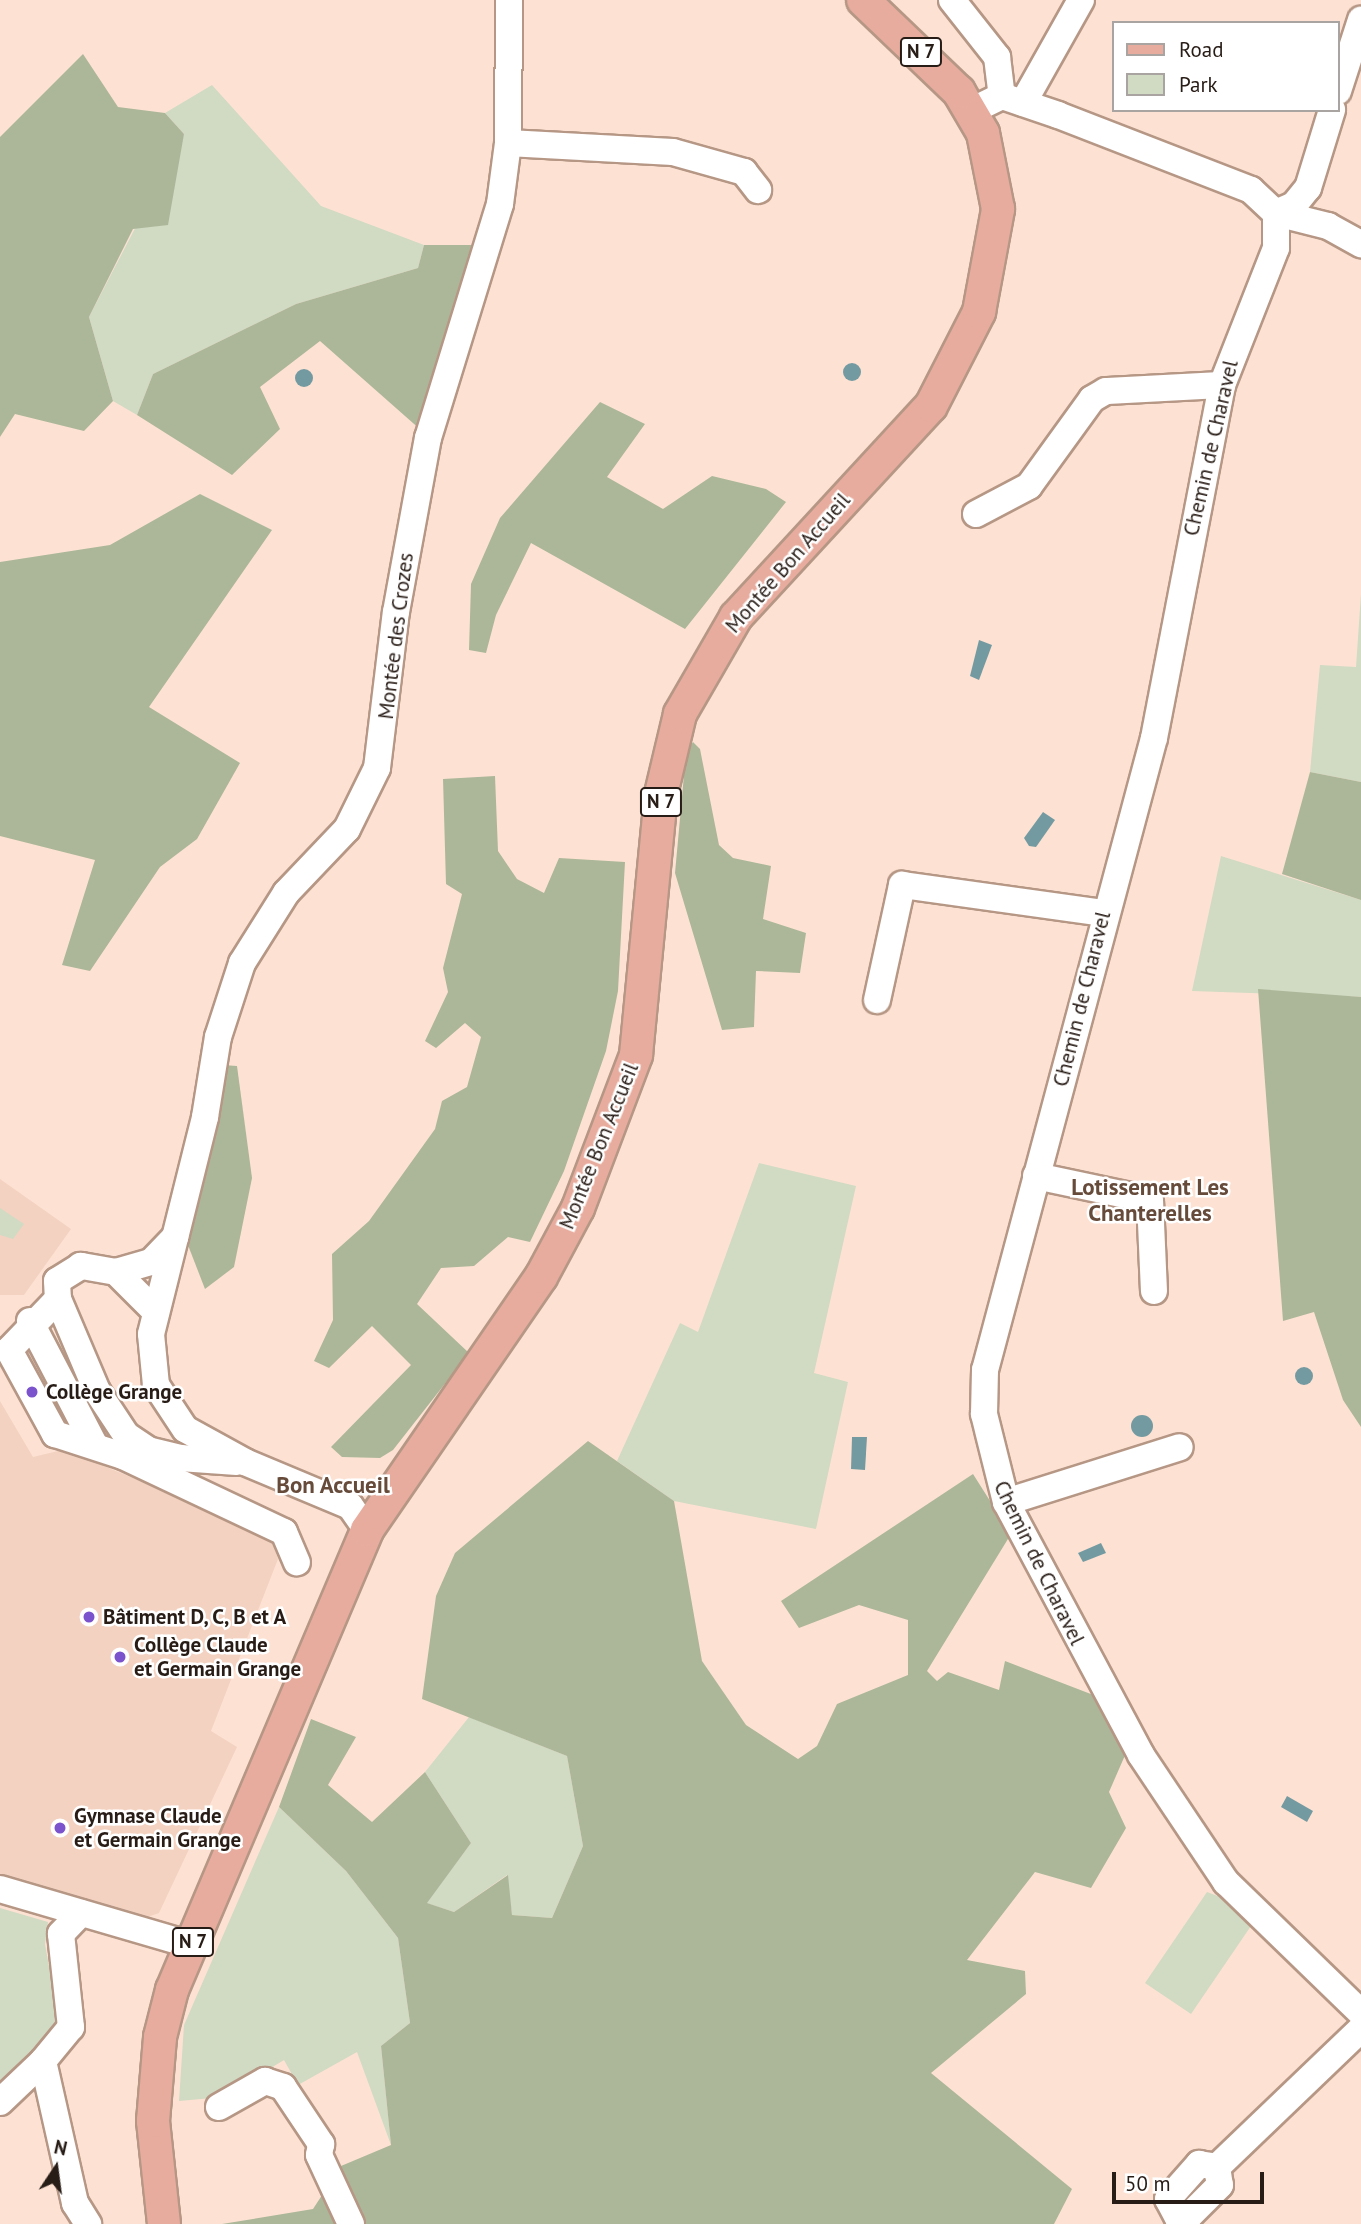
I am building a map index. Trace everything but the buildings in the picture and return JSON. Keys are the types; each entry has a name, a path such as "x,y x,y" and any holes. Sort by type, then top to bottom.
{"main road":[{"name":"Montée Bon Accueil","path":"164,2224 155,2168 155,2082 167,2007 367,1530 541,1277 603,1149 636,1055 661,794 690,690 736,617 931,406 967,341 989,280 998,209 990,154 973,110 863,0"}],"street":[{"name":"Montée des Crozes","path":"367,1530 350,1506 245,1462 185,1429 164,1402 150,1348 156,1312 178,1233 218,1037 242,963 286,893 346,829 377,768 396,612 428,438 495,231 508,143 509,0"},
{"path":"952,0 997,57 1013,100"},
{"path":"1013,100 1081,0"},
{"path":"1340,85 1361,20"},
{"path":"973,110 1013,100 1251,190 1276,213 1328,226 1361,244"},
{"path":"1276,213 1294,205 1307,188 1331,112"},
{"path":"508,143 673,152 744,172 758,190"},
{"name":"Chemin de Charavel","path":"1276,213 1276,248 1222,385 1154,738 1104,914 984,1380 987,1437 1006,1502 1094,1673 1226,1882 1361,2012"},
{"path":"975,514 1029,486 1092,399 1106,391 1222,385"},
{"path":"877,1000 902,885 1104,914"},
{"path":"1036,1176 1150,1200 1154,1291"},
{"path":"178,1233 150,1262 116,1272 71,1269 57,1281 58,1299 26,1328 85,1441 284,1532 297,1562"},
{"path":"116,1272 156,1312"},
{"name":"Montée des Crozes","path":"58,1299 97,1391 126,1435 148,1450 180,1458 245,1462"},
{"path":"1006,1502 1180,1447"},
{"path":"0,1889 192,1945"},
{"path":"0,2102 43,2061 71,2027 61,1934 81,1913"},
{"path":"1217,2167 1361,2029"},
{"path":"43,2061 75,2203 88,2224"},
{"path":"219,2107 265,2081 284,2087 321,2144 319,2155 351,2224"}],"shaded area":[{"path":"0,1179 71,1229 24,1295 0,1295"},
{"name":"Collège Claude et Germain Grange","path":"0,1401 33,1457 62,1450 256,1529 272,1540 278,1559 211,1731 237,1747 159,1913 139,1920 0,1884"}],"green space":[{"path":"83,54 118,107 165,113 184,134 168,225 133,229 89,317 113,401 84,431 15,414 0,437 0,137"},
{"path":"212,85 321,206 424,245 418,268 296,304 153,374 137,415 113,401 89,317 184,134 165,113"},
{"path":"424,245 482,245 422,431 320,341 260,387 280,429 232,475 137,415 153,374 296,304 418,268"},
{"path":"600,402 645,424 607,477 663,509 712,476 766,489 786,502 685,629 531,543 496,615 486,653 469,650 471,584 500,518"},
{"path":"200,494 272,530 149,707 240,763 197,839 160,867 90,971 62,965 95,860 0,836 0,562 110,545"},
{"path":"1361,594 1361,782 1310,772 1320,665 1356,667"},
{"path":"693,742 700,749 719,845 733,858 771,866 763,919 806,933 800,973 756,971 754,1027 722,1030 675,873 686,753"},
{"path":"1310,772 1361,782 1361,900 1282,874"},
{"path":"495,776 498,851 517,879 544,893 559,858 625,862 618,991 606,1051 564,1171 530,1242 508,1237 474,1266 441,1268 417,1304 469,1353 393,1450 380,1458 342,1457 331,1447 411,1365 372,1326 329,1368 314,1361 333,1320 332,1254 369,1221 435,1129 442,1101 467,1087 481,1037 465,1023 436,1048 425,1041 448,992 443,968 462,894 446,884 443,779"},
{"path":"1221,856 1361,900 1361,997 1192,991"},
{"path":"1258,989 1361,997 1361,1427 1343,1400 1314,1312 1283,1321"},
{"path":"223,1065 237,1066 252,1178 234,1267 205,1289 186,1240"},
{"path":"759,1163 856,1186 814,1373 848,1382 816,1529 674,1501 617,1461 680,1323 698,1332"},
{"path":"0,1208 24,1224 13,1239 0,1235"},
{"path":"588,1441 674,1501 702,1661 746,1725 798,1759 817,1746 837,1704 908,1675 908,1620 859,1605 799,1628 781,1601 973,1474 1011,1534 927,1671 937,1681 948,1672 999,1690 1005,1661 1096,1696 1126,1753 1109,1792 1126,1828 1091,1888 1035,1872 967,1960 1025,1971 1026,1994 931,2073 1072,2189 1054,2224 222,2224 313,2209 341,2166 391,2145 381,2046 410,2023 398,1938 346,1871 279,1807 311,1719 356,1737 328,1785 372,1822 425,1772 471,1843 427,1903 454,1912 508,1875 512,1915 552,1918 583,1846 567,1756 422,1699 436,1596 455,1553"},
{"path":"469,1717 567,1756 583,1846 552,1918 512,1915 507,1875 454,1912 426,1903 471,1843 425,1772"},
{"path":"279,1807 346,1871 398,1938 410,2023 381,2046 391,2145 357,2052 298,2085 284,2060 223,2097 179,2101 184,2025"},
{"path":"1207,1892 1233,1902 1253,1923 1191,2014 1145,1983"},
{"path":"0,1908 48,1922 45,1944 57,2011 53,2036 0,2095"}],"water":[{"path":"848,363 856,363 861,372 859,379 848,381 843,376 843,368"},
{"path":"300,369 308,369 313,378 311,385 300,387 295,382 295,374"},
{"path":"979,640 992,645 979,680 970,676"},
{"path":"1043,812 1055,820 1036,847 1029,846 1024,838"},
{"path":"1304,1367 1310,1370 1313,1376 1310,1382 1304,1385 1298,1382 1295,1376 1298,1370"},
{"path":"1142,1415 1150,1418 1153,1426 1150,1434 1142,1437 1134,1434 1131,1426 1134,1418"},
{"path":"852,1437 867,1437 865,1470 851,1469"},
{"path":"1101,1543 1106,1553 1083,1562 1078,1553"},
{"path":"1287,1796 1313,1811 1307,1822 1281,1807"}],"place":[{"name":"Collège Grange","path":"32,1392"},
{"name":"Bâtiment D, C, B et A","path":"89,1617"},
{"name":"Collège Claude et Germain Grange","path":"120,1657"},
{"name":"Gymnase Claude et Germain Grange","path":"60,1828"}],"district":[{"name":"Lotissement Les Chanterelles","path":"1150,1200"},
{"name":"Bon Accueil","path":"333,1485"}]}
